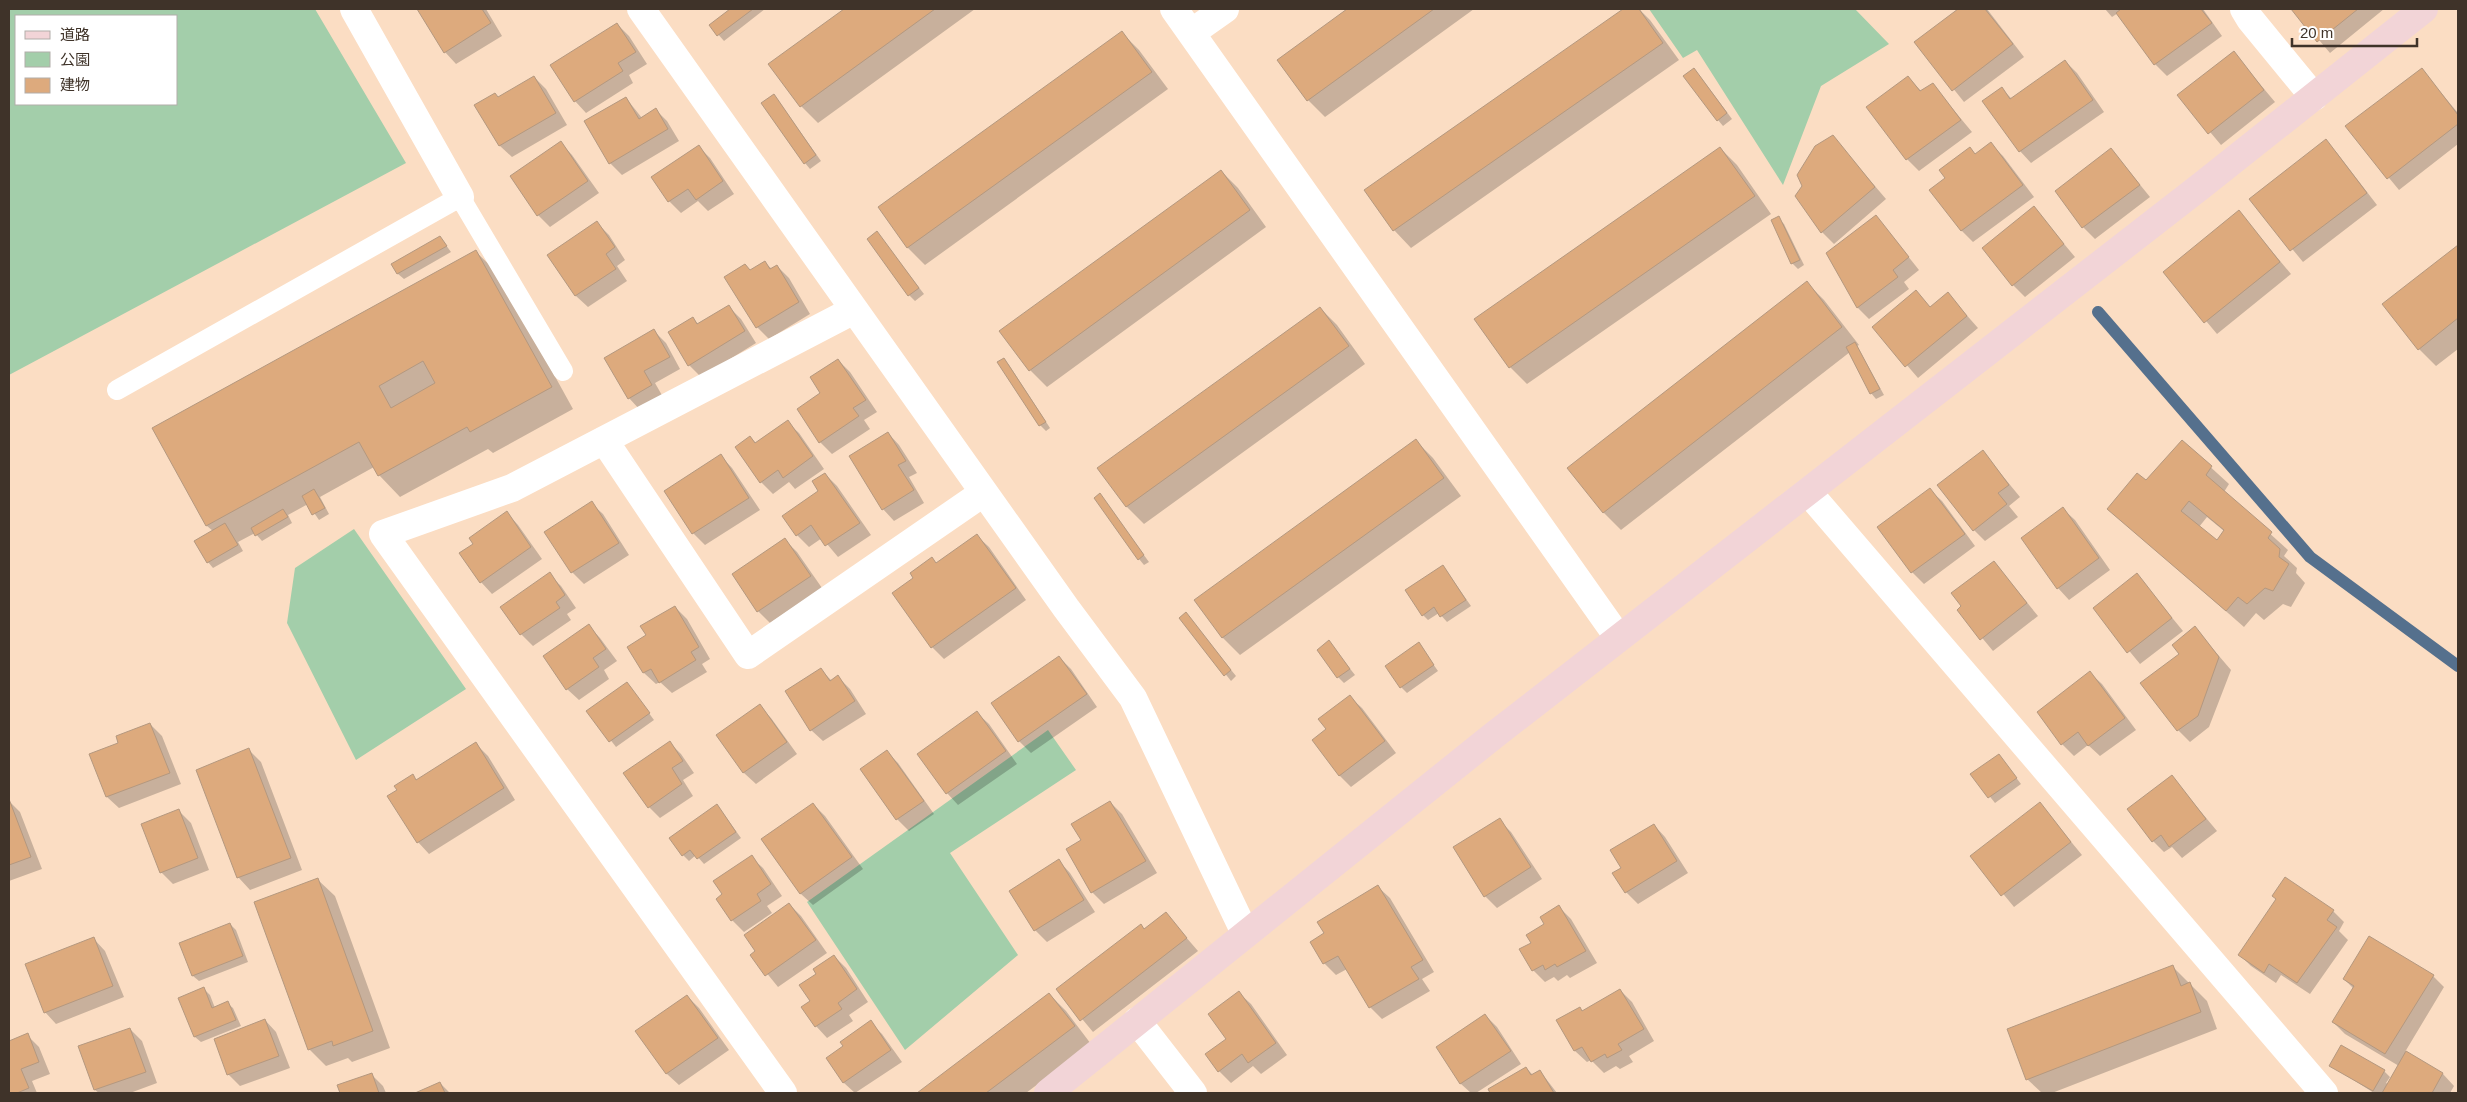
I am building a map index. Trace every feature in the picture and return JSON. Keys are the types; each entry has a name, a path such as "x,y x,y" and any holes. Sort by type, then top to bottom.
{"street":[{"path":"354,9 460,197"},
{"path":"640,9 984,493 1133,698 1245,933"},
{"path":"1174,9 1618,637"},
{"path":"1191,33 1225,9"},
{"path":"2244,9 2250,19 2314,97"},
{"path":"1048,1093 1245,933 1618,637 1808,492 2424,9"},
{"path":"783,1093 383,534 512,488 854,310"},
{"path":"604,440 748,655 984,493"},
{"path":"1808,492 2324,1093"},
{"path":"1137,1021 1193,1093"}],"lane":[{"path":"117,390 460,197 563,372"}],"green space":[{"path":"9,9 315,9 406,163 9,375"},
{"path":"1649,9 1855,9 1889,44 1821,86 1783,185 1697,50 1683,58"},
{"path":"354,529 466,689 356,760 287,623 295,568"},
{"path":"1048,730 1076,770 950,853 1018,955 905,1050 807,902"}],"building":[{"path":"417,9 482,9 491,23 444,53"},
{"path":"730,9 753,9 717,36 709,25"},
{"path":"844,9 935,9 800,107 768,64"},
{"path":"1347,9 1434,9 1307,101 1277,60"},
{"path":"1623,9 1639,9 1663,43 1393,231 1364,190"},
{"path":"1958,9 1985,9 2013,44 1952,91 1914,42"},
{"path":"2121,9 2201,9 2212,23 2154,65 2116,13"},
{"path":"2291,9 2358,9 2317,42"},
{"path":"617,23 636,52 618,63 623,71 574,102 550,65"},
{"path":"1122,31 1152,72 907,248 878,207"},
{"path":"2234,51 2264,90 2208,134 2177,95"},
{"path":"2065,60 2093,100 2019,152 1982,101 2002,87 2010,99"},
{"path":"1694,68 1727,113 1717,121 1683,76"},
{"path":"2422,68 2458,115 2458,124 2387,179 2345,126"},
{"path":"534,76 556,113 499,146 474,105 495,93 498,97"},
{"path":"1908,76 1920,91 1933,83 1961,120 1906,160 1866,107"},
{"path":"774,94 816,155 804,164 761,103"},
{"path":"626,97 639,119 656,108 668,129 609,164 584,121"},
{"path":"1833,135 1875,187 1821,233 1795,196 1802,186 1797,175 1815,146"},
{"path":"2326,139 2367,193 2290,251 2249,199"},
{"path":"561,141 588,181 537,216 510,176"},
{"path":"1991,142 2023,185 1961,231 1929,190 1945,178 1939,170 1970,147 1975,154"},
{"path":"699,145 723,181 696,200 688,189 668,202 651,177"},
{"path":"1720,147 1755,196 1509,368 1474,319"},
{"path":"2111,148 2140,185 2082,228 2055,191"},
{"path":"1221,170 1250,210 1029,371 999,331"},
{"path":"2034,206 2064,244 2012,286 1982,248"},
{"path":"2239,210 2280,262 2204,323 2163,272"},
{"path":"1876,215 1909,257 1893,270 1898,277 1857,308 1826,253"},
{"path":"1779,216 1800,260 1791,264 1771,220"},
{"path":"597,221 615,247 606,254 616,269 575,296 547,255"},
{"path":"877,231 919,288 908,296 867,239"},
{"path":"440,236 447,246 397,274 391,264"},
{"path":"2458,245 2458,318 2418,350 2382,304"},
{"path":"476,250 552,387 470,432 467,427 378,476 359,442 206,526 152,428","holes":["423,361 435,383 391,408 379,386"]},
{"path":"765,261 770,269 777,265 799,302 756,328 724,277 745,264 750,270"},
{"path":"1807,281 1842,327 1603,513 1567,468"},
{"path":"1916,290 1930,307 1948,292 1967,316 1905,367 1872,327"},
{"path":"729,305 745,331 688,366 668,332 693,317 697,324"},
{"path":"1320,307 1349,346 1126,507 1097,468"},
{"path":"654,329 670,357 644,371 652,385 628,399 604,358"},
{"path":"1855,342 1880,389 1870,394 1846,347"},
{"path":"1004,358 1046,422 1039,426 997,362"},
{"path":"838,359 866,400 853,408 859,416 819,443 797,409 820,393 810,377"},
{"path":"788,420 813,456 783,478 778,470 760,483 735,447 750,436 755,443"},
{"path":"888,432 906,461 898,465 914,490 882,510 849,456"},
{"path":"1416,439 1444,478 1222,638 1194,600"},
{"path":"2182,440 2212,466 2206,475 2272,532 2268,538 2280,549 2279,557 2289,564 2273,591 2265,588 2247,604 2238,597 2226,611 2107,509 2137,473 2146,480","holes":["2189,501 2224,530 2217,540 2181,511"]},
{"path":"1983,450 2009,485 1998,493 2007,504 1973,531 1937,485"},
{"path":"721,454 749,498 692,534 664,491"},
{"path":"825,473 860,523 825,546 811,525 796,536 782,516 818,491 812,481"},
{"path":"1930,488 1965,534 1911,573 1877,527"},
{"path":"314,489 325,508 312,515 302,496"},
{"path":"1100,493 1144,555 1138,560 1094,498"},
{"path":"592,501 619,543 571,573 544,532"},
{"path":"2063,507 2099,558 2057,589 2021,538"},
{"path":"283,509 288,517 255,536 251,528"},
{"path":"507,511 531,547 480,583 459,553 473,544 469,538"},
{"path":"225,523 238,545 207,563 194,541"},
{"path":"977,534 1016,588 931,648 892,593 913,578 910,573 932,557 936,563"},
{"path":"785,538 811,576 757,612 732,574"},
{"path":"1994,561 2027,603 1980,640 1957,610 1961,606 1951,593"},
{"path":"1443,565 1466,600 1440,617 1434,607 1422,616 1405,590"},
{"path":"550,572 565,595 556,602 560,608 520,635 500,607"},
{"path":"2137,573 2172,618 2127,653 2093,608"},
{"path":"675,606 699,647 691,652 696,660 659,683 651,669 643,673 627,647 646,635 640,626"},
{"path":"1186,612 1231,670 1224,676 1179,618"},
{"path":"589,624 606,649 593,658 599,667 566,690 543,656"},
{"path":"2195,626 2219,657 2198,716 2177,731 2140,683 2179,654 2172,645"},
{"path":"1329,640 1350,669 1337,678 1317,650"},
{"path":"1419,642 1434,665 1400,688 1385,666"},
{"path":"1059,656 1087,694 1018,742 991,703"},
{"path":"821,668 830,681 838,675 855,701 810,731 785,691"},
{"path":"2090,671 2125,718 2088,746 2078,732 2061,745 2037,712"},
{"path":"627,682 650,713 609,742 586,711"},
{"path":"1350,695 1385,741 1339,776 1312,740 1326,729 1318,719"},
{"path":"760,704 787,742 743,773 716,735"},
{"path":"977,711 1006,751 946,794 917,754"},
{"path":"150,723 170,773 106,797 89,754 118,743 116,736"},
{"path":"670,741 683,761 672,768 682,784 648,808 623,773"},
{"path":"476,742 504,788 417,843 387,796 397,790 394,786 413,774 416,780"},
{"path":"249,748 291,858 237,878 196,770"},
{"path":"887,750 924,801 896,820 860,769"},
{"path":"1999,754 2017,778 1988,798 1970,774"},
{"path":"2172,775 2206,819 2169,847 2161,835 2152,842 2127,809"},
{"path":"9,799 31,857 9,865"},
{"path":"1110,801 1146,861 1091,893 1066,849 1081,840 1071,824"},
{"path":"2040,802 2071,842 2001,896 1970,856"},
{"path":"813,803 852,857 800,894 761,839"},
{"path":"717,804 736,832 697,859 690,850 682,856 669,838"},
{"path":"179,809 198,858 160,873 141,824"},
{"path":"1500,818 1531,867 1484,897 1453,847"},
{"path":"1654,824 1677,861 1625,893 1612,873 1621,868 1610,850"},
{"path":"752,855 771,884 757,894 761,901 731,921 716,899 722,894 713,881"},
{"path":"1059,859 1084,900 1034,931 1009,891"},
{"path":"2285,877 2334,910 2327,920 2337,927 2297,983 2269,964 2264,973 2238,955 2276,899 2272,896"},
{"path":"318,878 373,1031 333,1046 332,1041 308,1050 254,902"},
{"path":"1378,885 1423,960 1411,967 1419,979 1369,1008 1338,956 1323,964 1310,942 1324,933 1317,922"},
{"path":"789,903 816,940 765,976 750,955 755,951 744,935"},
{"path":"1559,905 1586,951 1557,967 1555,964 1545,970 1543,965 1532,971 1519,949 1531,943 1526,935 1544,924 1540,917"},
{"path":"1166,912 1187,938 1080,1021 1056,989 1141,924 1144,929"},
{"path":"230,923 243,956 192,976 179,943"},
{"path":"2369,936 2434,975 2385,1054 2332,1022 2354,986 2343,979"},
{"path":"94,937 113,986 44,1013 25,964"},
{"path":"834,955 857,989 838,1003 842,1009 815,1027 801,1007 810,1001 799,985 816,974 813,969"},
{"path":"2173,965 2181,986 2190,982 2201,1012 2026,1080 2007,1029"},
{"path":"204,987 212,1008 228,1001 236,1020 194,1037 178,998"},
{"path":"1620,989 1644,1029 1618,1044 1622,1050 1607,1058 1605,1054 1591,1062 1582,1047 1574,1051 1556,1020 1580,1007 1582,1011"},
{"path":"1239,991 1276,1043 1248,1063 1242,1054 1218,1072 1205,1054 1226,1039 1208,1014"},
{"path":"1049,993 1075,1026 986,1093 917,1093"},
{"path":"687,995 718,1038 666,1074 635,1031"},
{"path":"1485,1014 1511,1051 1460,1084 1436,1047"},
{"path":"265,1019 279,1056 227,1075 214,1039"},
{"path":"871,1020 891,1050 843,1083 826,1058 843,1046 840,1042"},
{"path":"130,1028 146,1072 94,1090 78,1046"},
{"path":"28,1033 39,1062 21,1069 29,1088 17,1093 9,1093 9,1041"},
{"path":"2341,1045 2385,1070 2373,1091 2329,1066"},
{"path":"2406,1051 2443,1073 2432,1093 2382,1093"},
{"path":"1526,1067 1531,1075 1540,1070 1554,1093 1490,1093 1488,1089"},
{"path":"372,1073 379,1093 340,1093 337,1085"},
{"path":"440,1082 445,1093 415,1093"}],"waterway":[{"path":"2098,312 2310,557 2458,666"}]}
